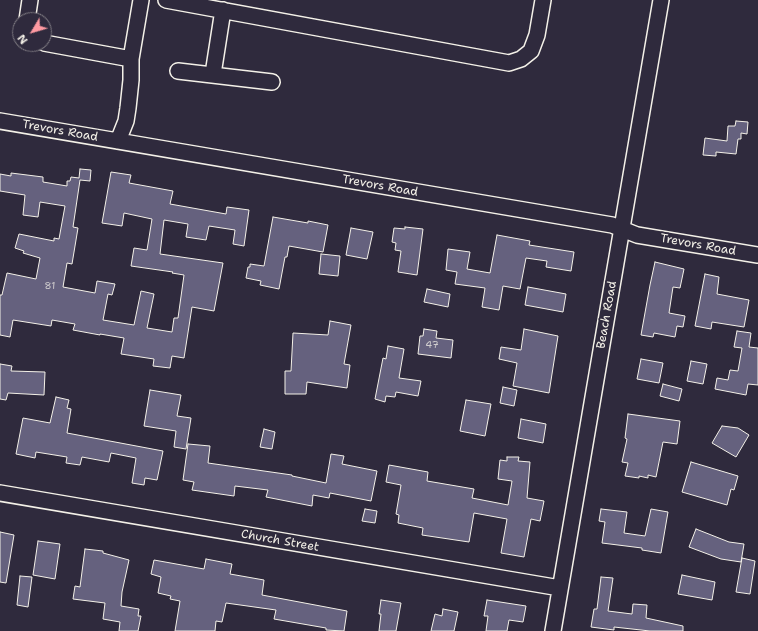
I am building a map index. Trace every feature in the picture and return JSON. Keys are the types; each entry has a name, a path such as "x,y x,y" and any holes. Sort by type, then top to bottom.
{"street":[{"path":"28,12 30,0"},
{"path":"118,141 120,90 131,59 141,0"},
{"path":"166,0 509,63 521,58 531,51 537,35 543,0"},
{"name":"Beach Road","path":"553,631 661,0"},
{"path":"213,74 223,10"},
{"path":"52,44 131,59"},
{"path":"178,71 272,82"},
{"name":"Trevors Road","path":"0,121 604,224 637,235 758,255"},
{"name":"Church Street","path":"0,493 560,588"}],"building":[{"path":"736,121 748,122 747,134 741,133 741,139 738,139 736,154 716,152 716,156 703,155 705,138 727,141 728,126 735,126"},
{"path":"80,169 91,170 90,181 80,180 73,227 78,228 72,264 67,263 63,287 95,293 97,281 115,284 112,295 108,294 103,320 134,325 141,291 154,294 147,328 172,332 174,318 178,318 184,275 131,266 134,248 147,250 152,219 124,213 122,226 102,223 111,172 131,175 129,183 173,191 170,204 226,214 227,207 249,210 244,246 233,244 235,230 209,226 206,240 186,237 188,224 164,220 160,254 223,263 214,311 192,307 184,358 172,356 170,368 153,366 154,359 121,354 124,338 73,330 75,324 52,320 51,326 13,320 10,337 0,335 0,295 2,295 7,273 36,279 40,258 23,253 24,251 15,248 19,234 54,241 54,238 59,239 65,206 40,202 38,217 23,215 25,195 0,191 0,174 11,176 11,173 43,177 43,182 67,186 67,181 70,181 71,177 79,178"},
{"path":"273,217 328,225 323,252 289,246 287,257 285,257 279,289 260,285 261,281 246,278 250,264 264,266"},
{"path":"405,227 423,229 417,275 398,272 401,251 395,250 396,243 392,242 394,228 405,229"},
{"path":"351,228 373,232 367,259 346,255"},
{"path":"497,235 530,241 529,245 574,252 571,271 546,267 547,261 526,258 520,289 503,286 499,310 482,307 485,288 455,284 457,272 446,270 448,249 470,252 467,269 490,273"},
{"path":"321,254 340,256 338,276 319,274"},
{"path":"655,262 684,269 680,288 673,287 669,313 685,316 683,327 677,326 675,337 654,333 653,337 641,335"},
{"path":"705,274 719,277 717,294 749,300 744,327 712,322 711,329 695,326"},
{"path":"528,287 566,294 563,312 525,305"},
{"path":"427,289 450,294 448,307 424,302"},
{"path":"330,321 351,325 344,364 350,365 347,388 307,382 306,394 285,394 285,371 291,371 293,333 328,335"},
{"path":"424,329 437,331 436,338 453,340 451,358 418,354 420,336 423,336"},
{"path":"524,329 558,336 549,393 513,386 517,363 499,359 501,347 521,350"},
{"path":"737,331 751,333 749,347 758,348 758,385 748,384 746,395 715,389 717,378 728,380 730,370 738,371 742,348 734,347"},
{"path":"388,346 404,349 399,378 421,381 418,396 396,392 395,397 386,396 385,402 375,399 383,358 386,359"},
{"path":"641,359 663,363 659,383 637,379"},
{"path":"691,361 707,364 703,384 687,381"},
{"path":"0,364 12,366 11,371 45,372 44,395 8,393 6,400 0,399"},
{"path":"663,384 682,389 679,401 660,396"},
{"path":"503,387 517,390 514,406 500,403"},
{"path":"150,390 181,395 177,416 191,418 186,449 174,447 176,431 144,426"},
{"path":"56,397 69,400 67,408 71,409 67,433 163,451 157,480 145,478 144,485 132,483 136,458 111,453 109,462 82,457 80,465 66,463 67,457 36,452 35,458 16,454 23,418 50,423"},
{"path":"466,400 491,404 485,436 460,431"},
{"path":"628,414 680,421 677,444 663,442 656,477 648,475 648,478 639,476 639,478 625,476 628,463 622,462 627,439 625,438"},
{"path":"521,419 546,424 543,443 518,438"},
{"path":"722,426 738,428 749,435 736,457 712,443"},
{"path":"264,429 275,432 272,449 260,447"},
{"path":"188,444 210,446 208,463 292,475 326,483 331,454 344,456 342,464 377,471 371,501 330,493 329,498 313,495 312,506 266,497 268,490 235,486 234,496 192,490 194,482 183,480"},
{"path":"507,457 519,457 518,461 530,462 527,498 544,501 540,521 531,519 524,557 501,553 507,519 474,513 469,542 422,535 423,528 398,523 399,515 396,514 401,485 386,482 389,465 428,472 427,481 474,489 472,498 508,505 512,481 498,479 500,460 507,461"},
{"path":"691,462 738,476 734,490 731,489 727,505 682,492"},
{"path":"365,509 377,511 375,523 362,521"},
{"path":"601,509 627,512 624,533 645,536 651,509 668,512 661,553 642,550 642,548 602,543 605,522 599,521"},
{"path":"696,529 729,542 744,544 741,562 721,559 689,547"},
{"path":"0,532 14,535 6,583 0,582"},
{"path":"38,541 60,544 55,579 33,575"},
{"path":"85,549 103,551 103,553 129,560 122,592 121,606 139,609 138,616 141,616 138,631 119,631 120,622 103,619 105,603 73,599 75,586 80,587"},
{"path":"742,558 755,561 750,594 736,592"},
{"path":"206,559 232,564 230,574 264,580 262,595 347,611 344,631 326,630 326,628 274,619 276,610 226,603 222,622 216,621 215,631 175,631 180,601 170,599 171,596 158,593 161,577 151,574 154,560 204,569"},
{"path":"682,575 715,582 712,600 678,594"},
{"path":"20,576 32,577 28,607 17,605"},
{"path":"601,577 613,578 608,611 632,614 633,604 647,605 646,618 683,626 683,631 650,631 614,627 614,630 591,627 594,609 597,609"},
{"path":"381,600 401,603 396,631 379,631"},
{"path":"487,600 526,606 523,622 509,620 507,631 486,631 488,616 484,616"},
{"path":"443,609 458,612 454,631 431,631 435,614 442,616"}]}
